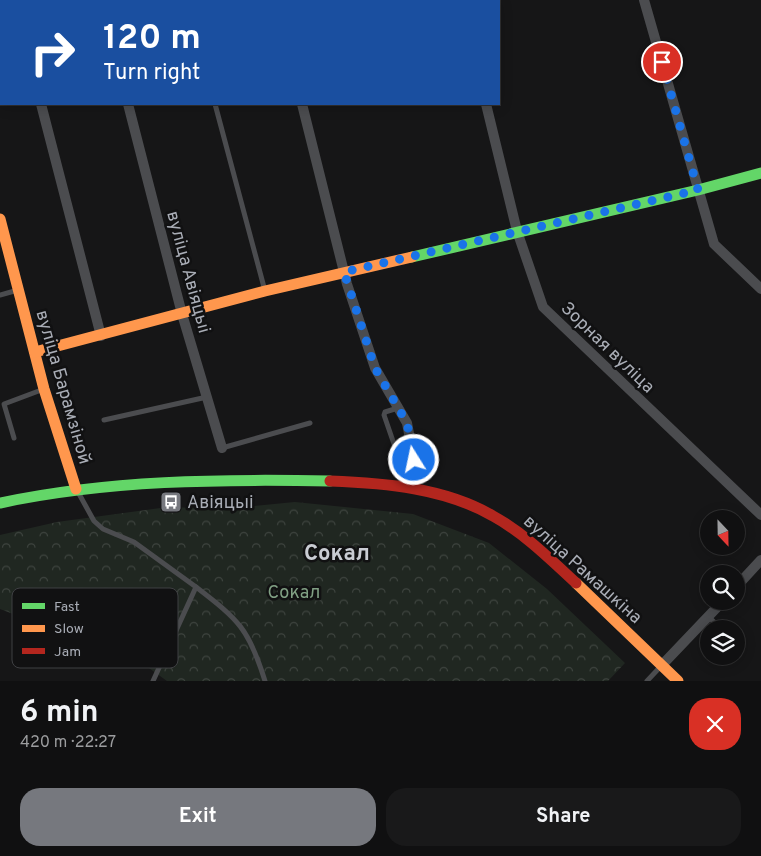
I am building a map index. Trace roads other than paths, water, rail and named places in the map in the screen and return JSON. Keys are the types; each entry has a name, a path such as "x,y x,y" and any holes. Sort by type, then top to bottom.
{"street":[{"path":"644,0 714,244 761,289"},
{"path":"41,105 101,336"},
{"name":"вуліца Авіяцыі","path":"128,105 182,314 222,448"},
{"path":"302,105 344,272 375,368 407,423 414,460 409,488"},
{"name":"Зорная вуліца","path":"486,105 517,231 543,307 761,515"},
{"path":"35,352 265,291 698,190 761,172"},
{"name":"вуліца Барамзіной","path":"0,219 44,389 76,489 42,493 0,503"},
{"name":"вуліца Рамашкіна","path":"76,489 170,483 302,481 409,488 456,498 500,520 546,556 663,664 678,681"},
{"path":"745,577 761,560"},
{"path":"663,664 715,610"}],"lane":[{"path":"215,105 265,291"},
{"path":"0,295 18,290"},
{"path":"14,438 4,404 44,389"},
{"path":"104,420 207,397"},
{"path":"398,408 385,412 384,415 394,444 398,445 411,440"},
{"path":"222,448 310,423"},
{"path":"76,489 94,521 103,529 134,542 231,614 246,632 265,681"},
{"path":"178,626 196,587"},
{"path":"709,617 712,620"},
{"path":"647,681 663,664"},
{"path":"153,681 159,668"}],"place":[{"name":"Авіяцыі","path":"171,502"}],"district":[{"name":"Сокал","path":"337,552"}]}
